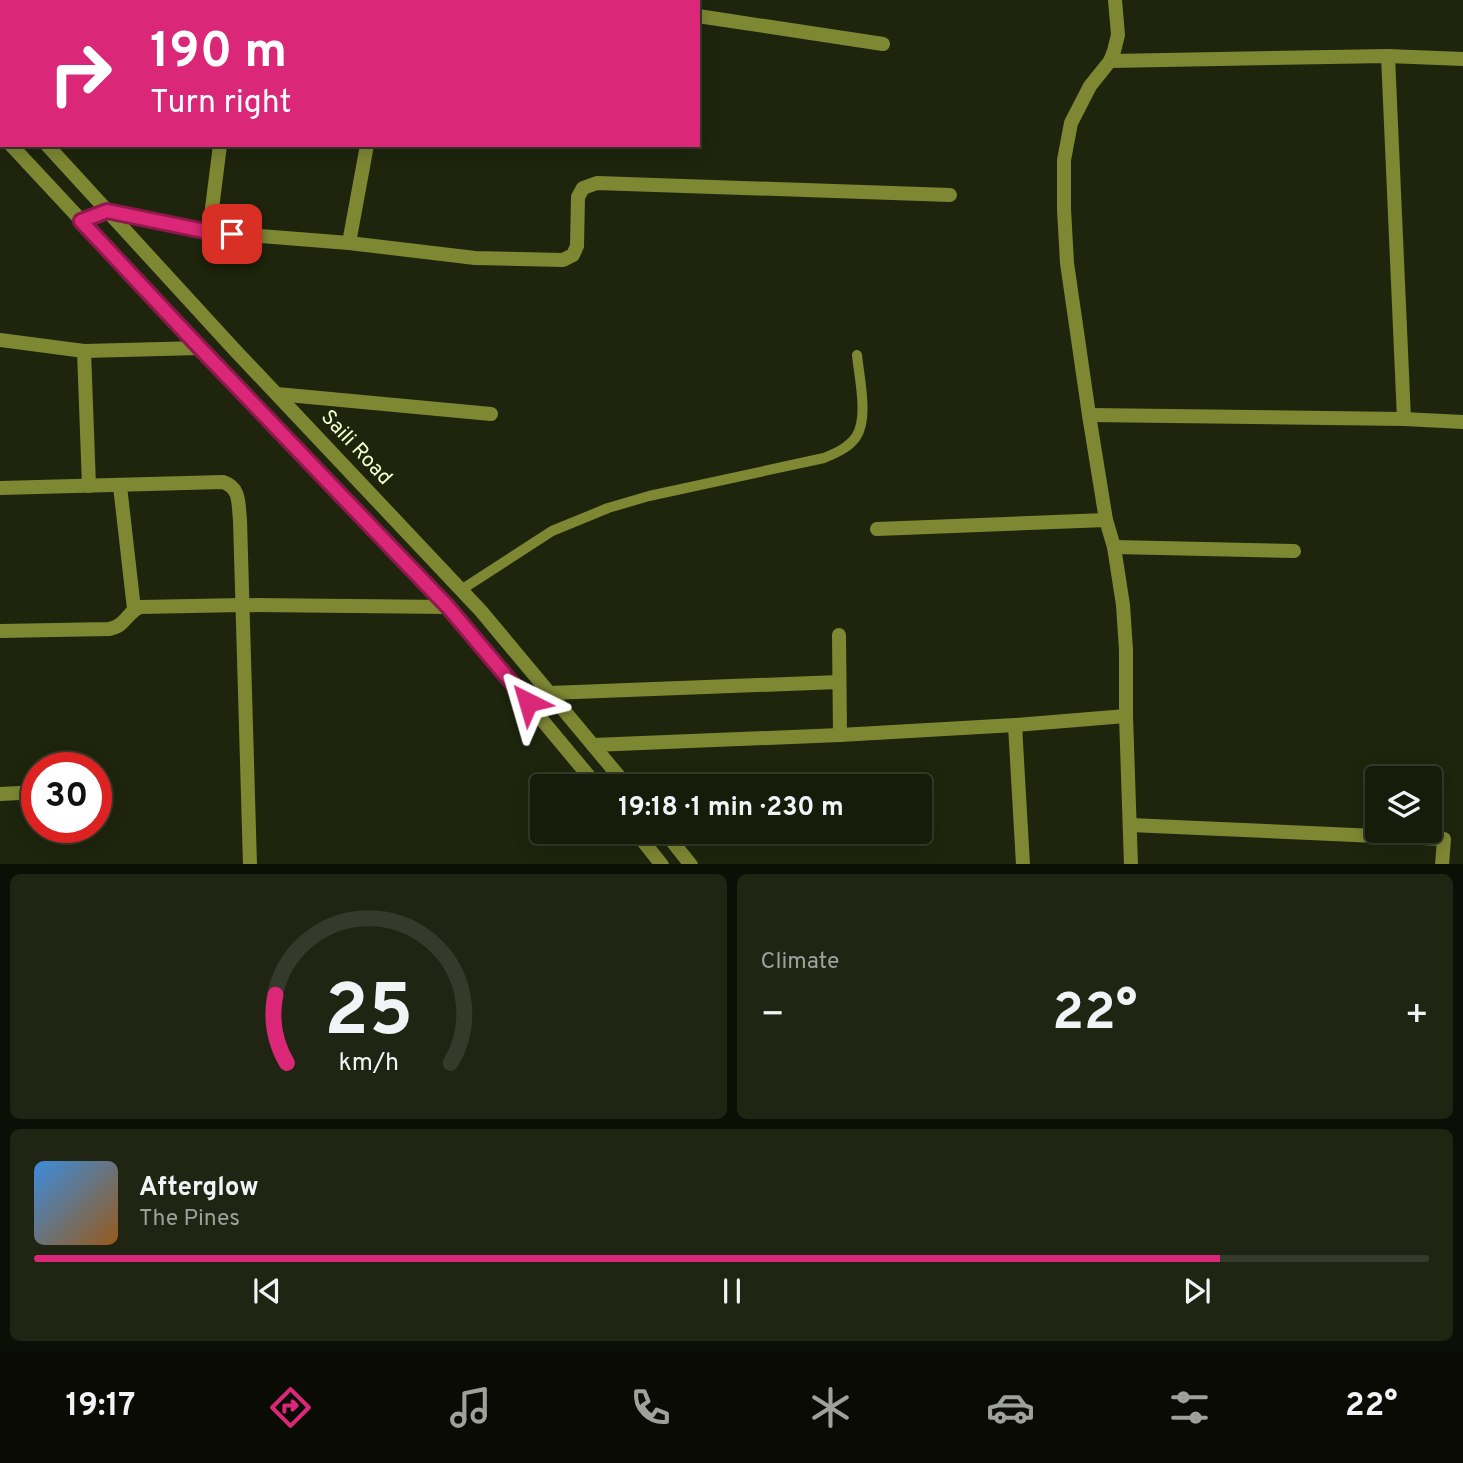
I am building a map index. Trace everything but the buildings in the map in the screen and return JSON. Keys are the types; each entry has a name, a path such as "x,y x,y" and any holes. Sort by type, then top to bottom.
{"street":[{"path":"1115,0 1118,36 1110,61 1090,86 1071,123 1064,160 1064,209 1067,263 1089,415 1123,605 1131,864"},
{"path":"700,16 883,44"},
{"path":"1110,61 1388,56 1463,59"},
{"path":"1388,56 1404,419"},
{"path":"12,147 448,607 587,774"},
{"name":"Saili Road","path":"49,147 461,590 617,774"},
{"path":"209,232 220,147"},
{"path":"349,243 367,147"},
{"path":"81,221 107,211 209,232 349,243 475,258 564,260 573,255 577,246 578,197 583,188 597,183 950,195"},
{"path":"0,340 84,351 200,348"},
{"path":"84,351 89,486"},
{"path":"277,394 491,414"},
{"path":"1089,415 1463,422"},
{"path":"0,488 223,482 235,489 240,520 250,864"},
{"path":"120,486 134,610"},
{"path":"877,530 1106,520"},
{"path":"1114,547 1294,551"},
{"path":"0,631 109,629 122,625 134,610 140,607 448,607"},
{"path":"839,635 840,735"},
{"path":"550,693 839,682"},
{"path":"593,745 840,735 1126,716"},
{"path":"1015,724 1023,864"},
{"path":"0,794 20,793"},
{"path":"1130,825 1444,839 1443,864"},
{"path":"646,844 662,864"},
{"path":"675,844 691,864"}],"lane":[{"path":"461,590 552,531 608,508 649,496 824,458 846,447 856,437 861,426 857,355"}],"route":[{"path":"232,234 209,232 107,211 81,221 448,607 528,702"}]}
